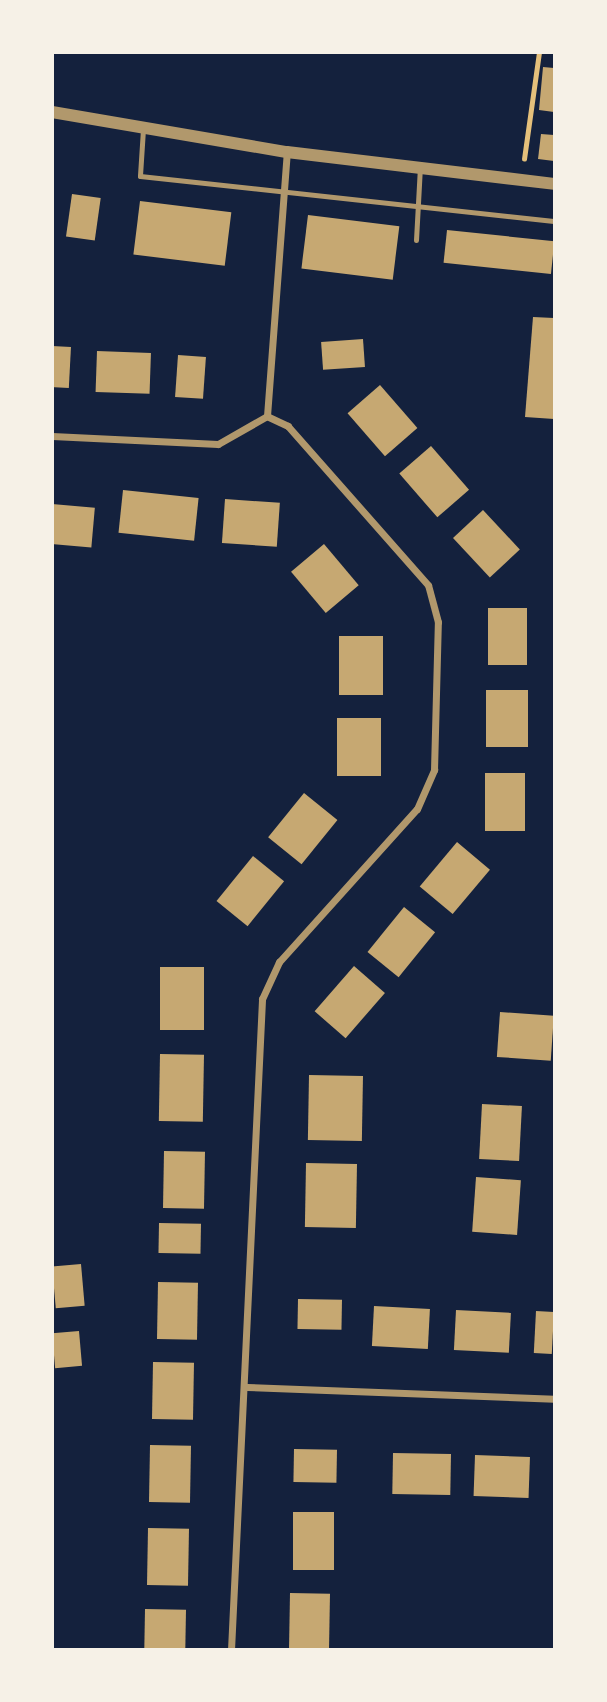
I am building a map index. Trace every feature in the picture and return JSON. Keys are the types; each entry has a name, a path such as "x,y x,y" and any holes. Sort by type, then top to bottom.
{"street":[{"path":"52,112 287,152 555,184"},
{"path":"267,416 287,152"},
{"path":"52,436 218,444 267,416"},
{"path":"231,1650 247,1387 262,999 279,962 417,809 435,770 438,622 428,585 288,426 267,416"},
{"path":"247,1387 555,1398"}],"lane":[{"path":"143,129 140,176 555,220"},
{"path":"416,240 420,166"}],"path":[{"path":"521,181 539,52"}],"building":[{"path":"543,67 554,68 554,112 539,110"},
{"path":"541,134 554,135 554,161 538,159"},
{"path":"72,194 101,198 95,241 66,237"},
{"path":"140,201 231,212 225,266 133,255"},
{"path":"308,215 399,226 393,280 301,269"},
{"path":"447,230 554,241 551,274 444,263"},
{"path":"533,317 554,318 554,419 525,417"},
{"path":"363,339 365,367 323,370 321,342"},
{"path":"52,346 71,347 69,388 52,387"},
{"path":"97,351 151,353 150,394 96,392"},
{"path":"178,355 206,357 203,399 175,397"},
{"path":"380,385 417,428 385,456 348,413"},
{"path":"431,446 469,490 437,517 399,474"},
{"path":"123,490 199,498 194,541 119,533"},
{"path":"225,499 280,503 277,547 222,543"},
{"path":"52,504 95,508 91,548 52,544"},
{"path":"483,510 520,549 490,577 453,538"},
{"path":"324,544 359,585 326,613 291,572"},
{"path":"488,608 527,608 527,665 488,665"},
{"path":"339,636 383,636 383,695 339,695"},
{"path":"486,690 528,690 528,747 486,747"},
{"path":"337,718 381,718 381,776 337,776"},
{"path":"485,773 525,773 525,831 485,831"},
{"path":"304,793 337,820 302,864 268,837"},
{"path":"457,842 490,870 453,914 420,886"},
{"path":"253,856 284,881 248,926 216,901"},
{"path":"404,907 435,932 399,977 367,952"},
{"path":"354,966 385,993 346,1038 315,1011"},
{"path":"160,967 204,967 204,1030 160,1030"},
{"path":"500,1012 554,1016 551,1061 497,1057"},
{"path":"160,1054 204,1055 203,1122 159,1121"},
{"path":"309,1075 363,1076 362,1141 308,1140"},
{"path":"482,1104 522,1106 519,1161 479,1159"},
{"path":"164,1151 205,1152 204,1209 163,1208"},
{"path":"306,1163 357,1164 356,1228 305,1227"},
{"path":"476,1177 521,1180 517,1235 472,1232"},
{"path":"159,1223 201,1224 200,1254 158,1253"},
{"path":"81,1264 85,1306 56,1308 52,1267"},
{"path":"158,1282 198,1283 197,1340 157,1339"},
{"path":"298,1299 342,1300 341,1330 297,1329"},
{"path":"374,1306 430,1309 428,1349 372,1346"},
{"path":"456,1310 511,1313 509,1353 454,1350"},
{"path":"536,1311 554,1312 552,1354 534,1353"},
{"path":"79,1331 82,1366 55,1368 52,1333"},
{"path":"153,1362 194,1363 193,1420 152,1419"},
{"path":"150,1445 191,1446 190,1503 149,1502"},
{"path":"294,1449 337,1450 336,1483 293,1482"},
{"path":"393,1453 451,1454 450,1495 392,1494"},
{"path":"475,1455 530,1457 529,1498 474,1496"},
{"path":"293,1512 334,1512 334,1570 293,1570"},
{"path":"148,1528 189,1529 188,1586 147,1585"},
{"path":"290,1593 330,1594 329,1650 289,1649"},
{"path":"145,1609 186,1610 185,1650 144,1649"}]}
